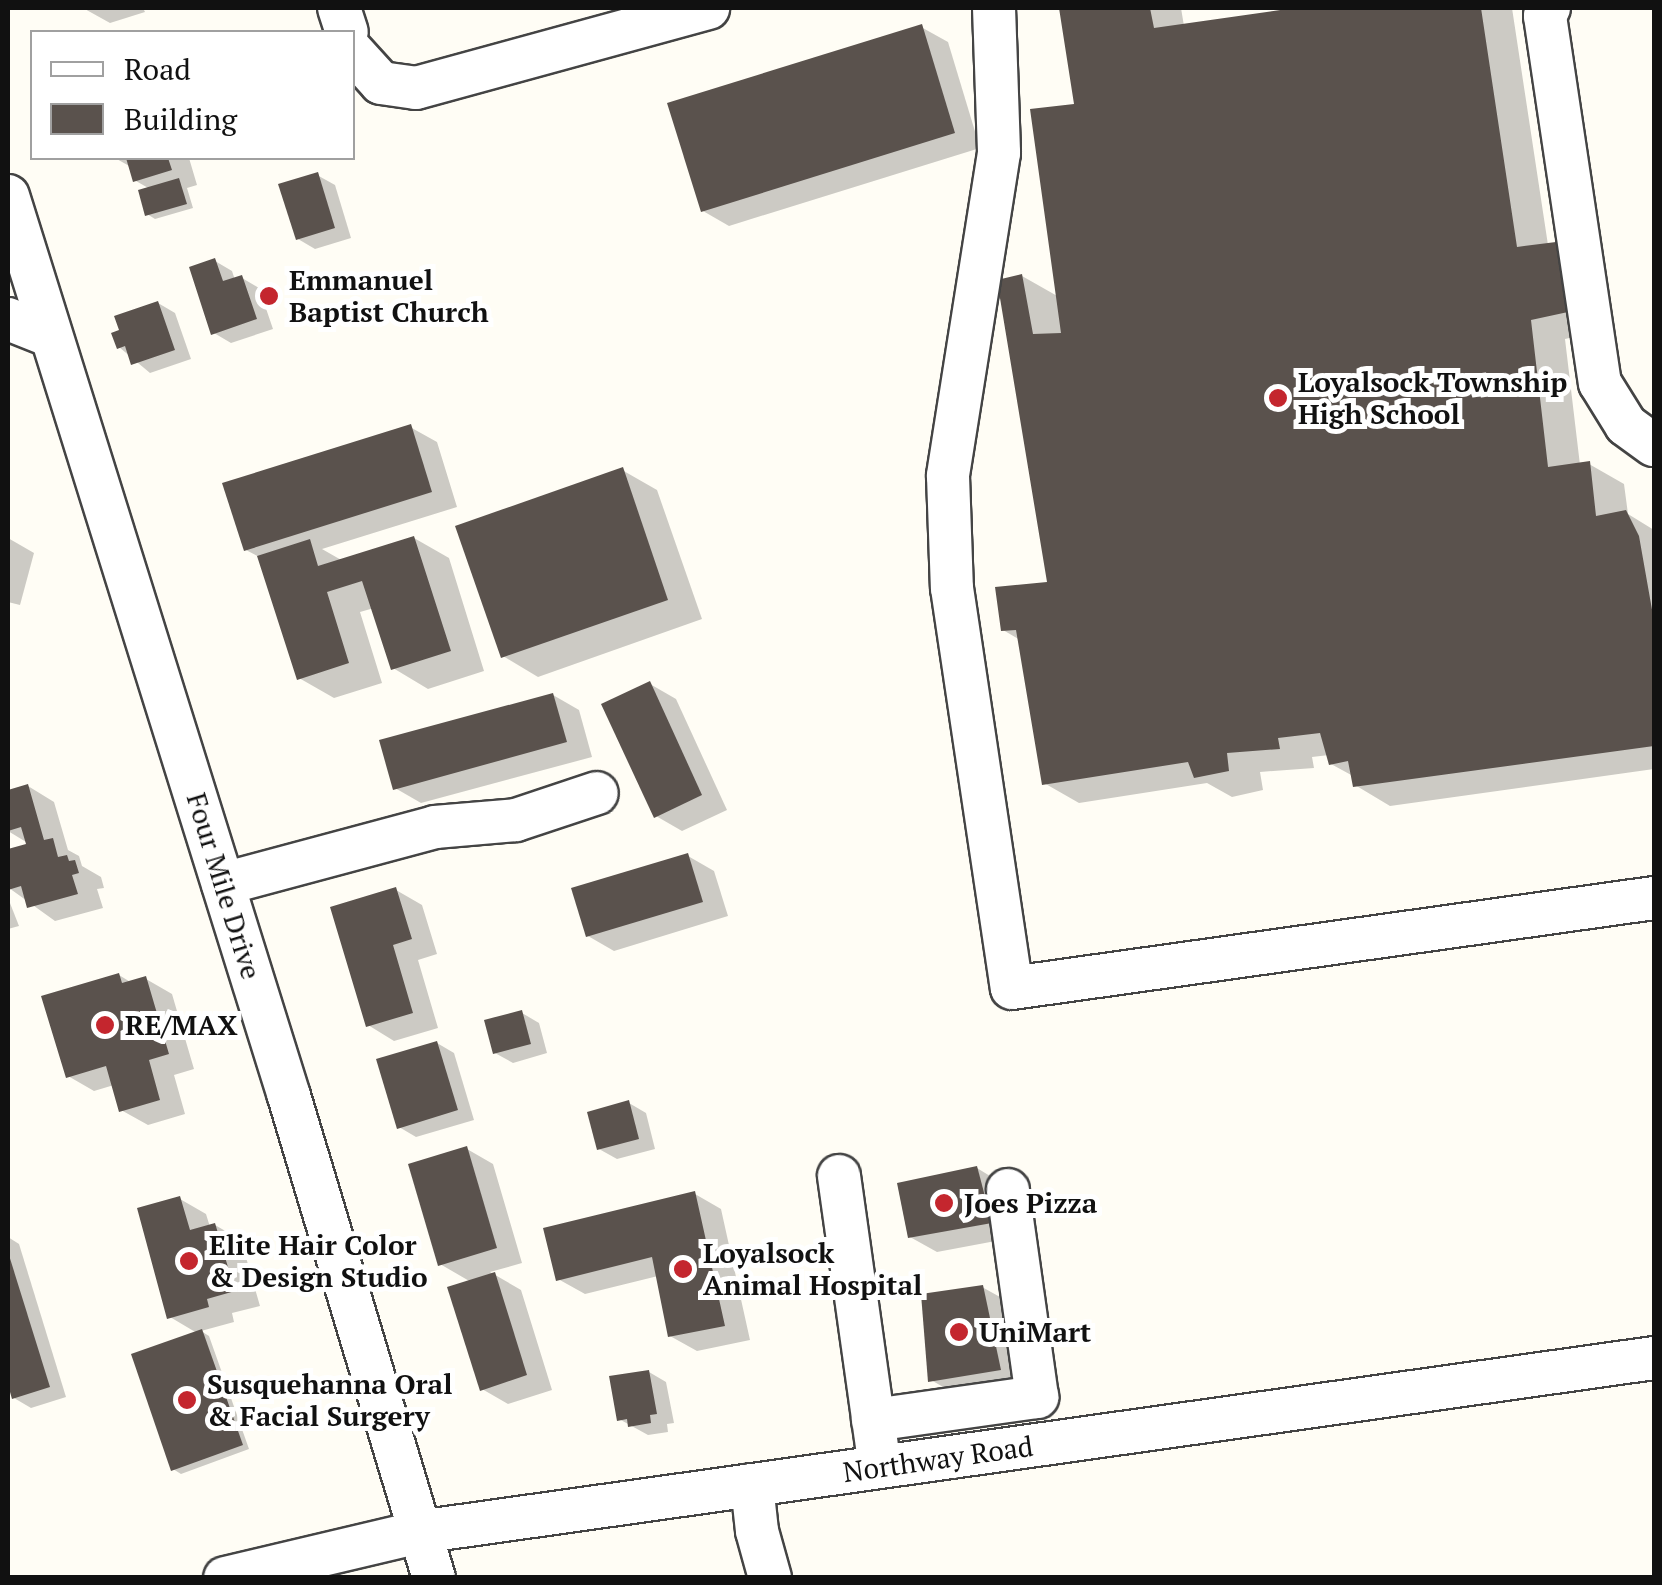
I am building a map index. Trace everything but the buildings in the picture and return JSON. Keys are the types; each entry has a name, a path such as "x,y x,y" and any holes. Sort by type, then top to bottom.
{"street":[{"path":"355,54 382,83 416,88 708,8"},
{"path":"994,8 1000,153 948,476 952,588 1012,988 1654,898"},
{"path":"1549,8 1545,16 1600,384 1626,425 1654,445"},
{"name":"Four Mile Drive","path":"8,196 434,1578"},
{"path":"8,318 52,336"},
{"path":"223,884 435,827 516,820 596,793"},
{"path":"839,1176 880,1467"},
{"path":"1008,1190 1043,1444"},
{"name":"Northway Road","path":"226,1578 419,1532 1654,1358"},
{"path":"873,1420 1036,1397"},
{"path":"752,1485 757,1530 770,1578"}],"place":[{"name":"Emmanuel Baptist Church","path":"269,296"},
{"name":"Loyalsock Township High School","path":"1278,398"},
{"name":"RE/MAX","path":"105,1025"},
{"name":"Joes Pizza","path":"944,1203"},
{"name":"Elite Hair Color & Design Studio","path":"189,1261"},
{"name":"Loyalsock Animal Hospital","path":"683,1269"},
{"name":"UniMart","path":"959,1332"},
{"name":"Susquehanna Oral & Facial Surgery","path":"187,1400"}]}
